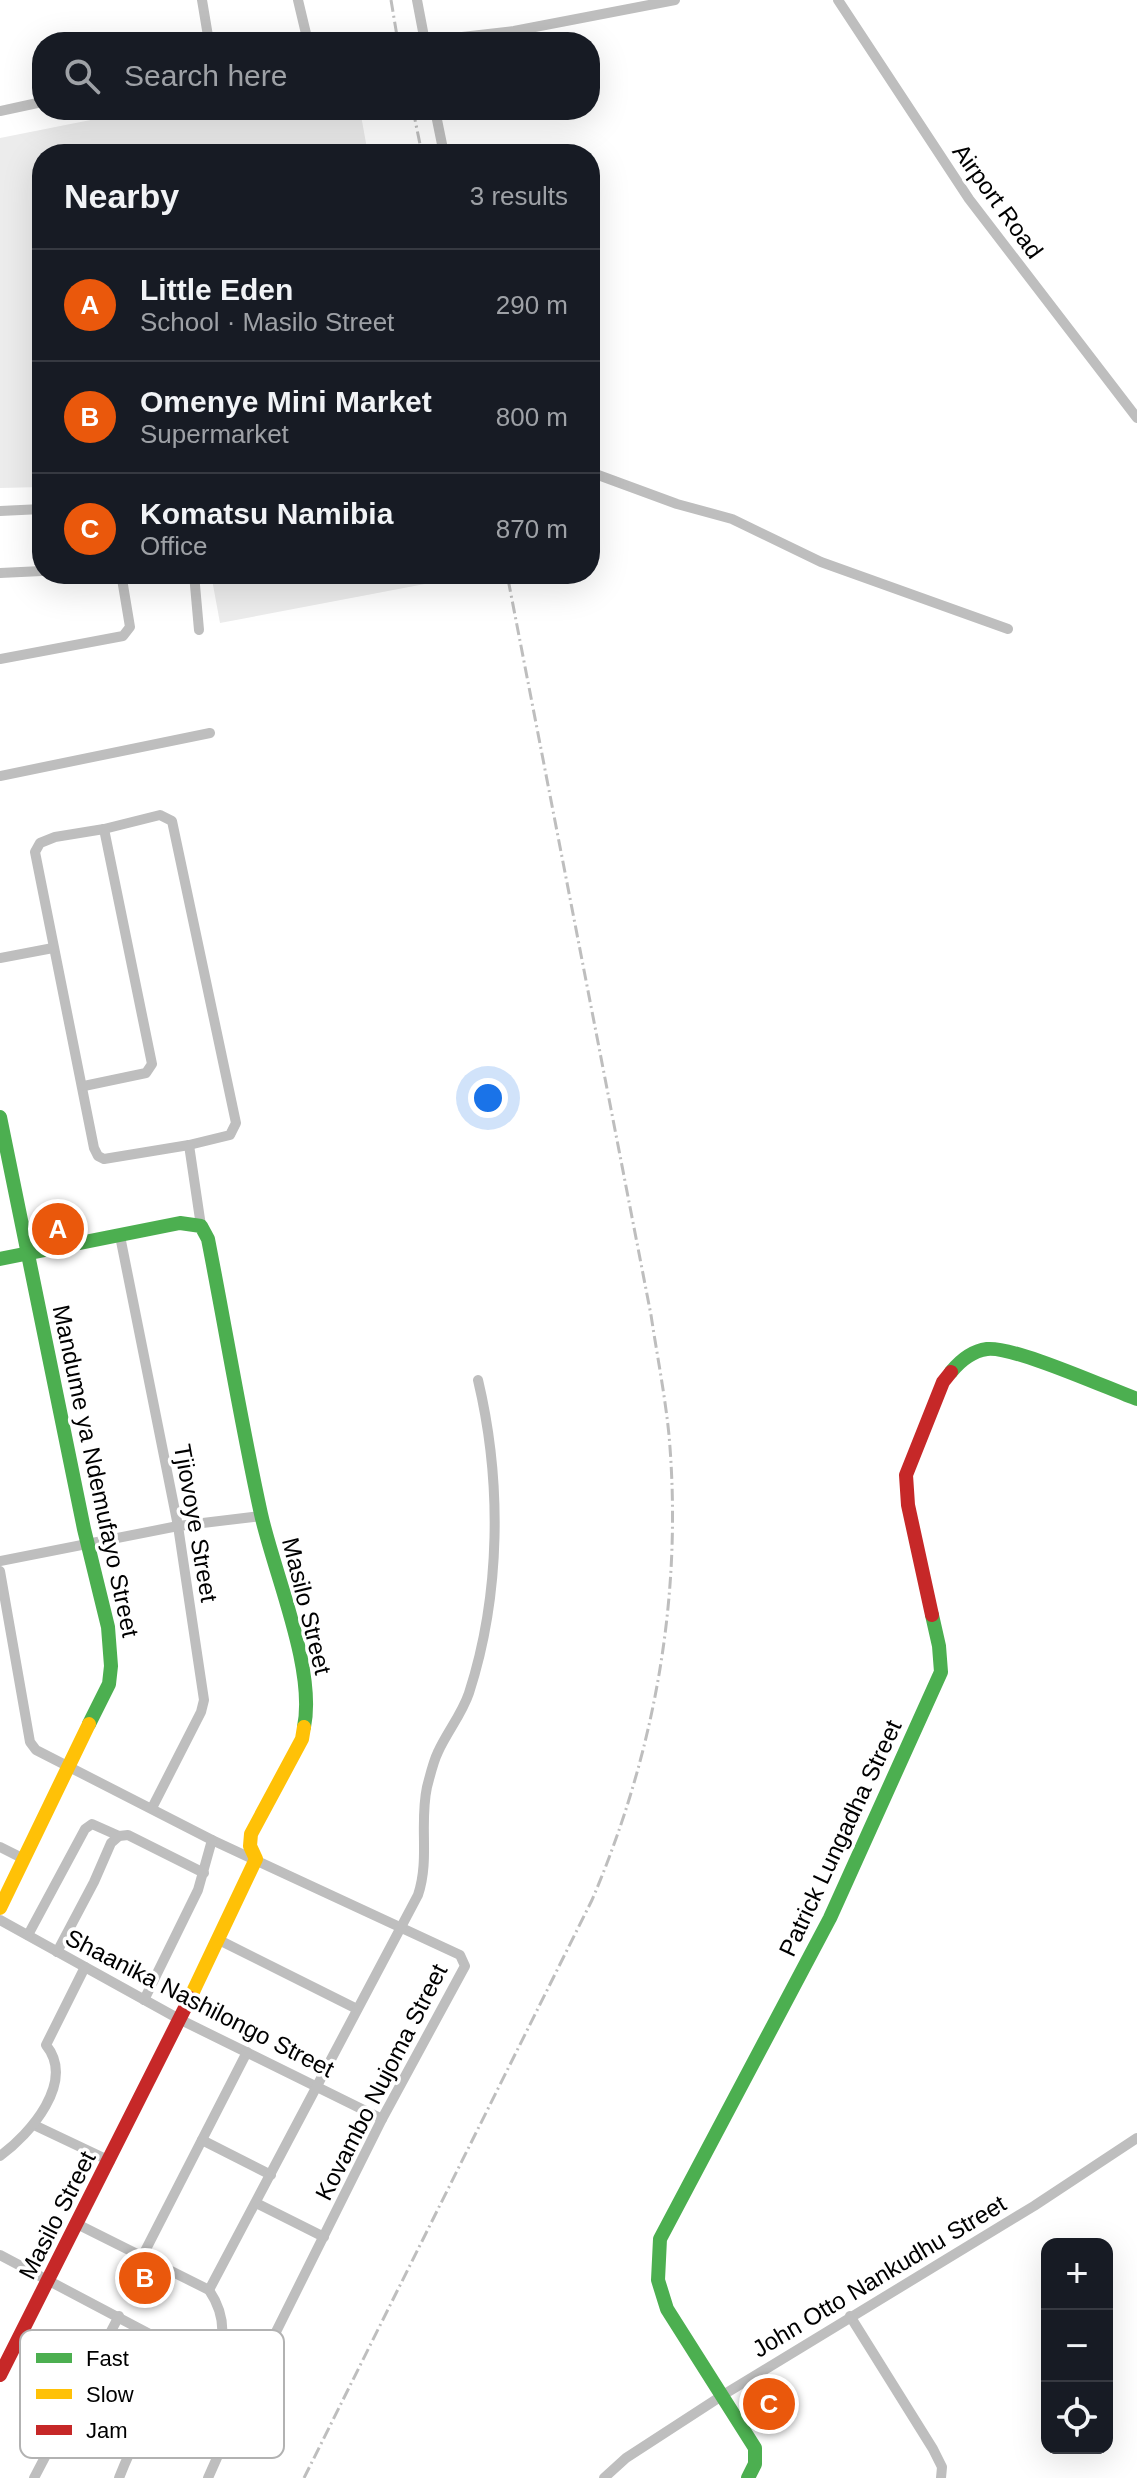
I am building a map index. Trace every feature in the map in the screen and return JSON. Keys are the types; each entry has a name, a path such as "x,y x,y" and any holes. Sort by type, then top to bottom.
{"street":[{"path":"202,0 207,32"},
{"path":"298,0 306,32"},
{"path":"417,0 422,32"},
{"path":"506,32 675,0"},
{"name":"Airport Road","path":"838,0 969,199 1137,418"},
{"path":"1,107 32,103"},
{"path":"437,120 442,144"},
{"path":"600,476 677,504 732,519 821,562 1008,629"},
{"path":"0,511 32,509"},
{"path":"0,573 32,571"},
{"path":"0,659 123,636 130,627 123,584"},
{"path":"195,584 199,630"},
{"path":"0,776 210,733"},
{"path":"160,815 172,821 236,1123 230,1135 104,1159 98,1156 94,1148 35,852 40,843 55,837 104,829 160,815"},
{"path":"84,1086 146,1073 152,1064 104,829"},
{"path":"0,958 53,948"},
{"name":"Mandume ya Ndemufayo Street","path":"0,1117 87,1544 112,1648 109,1684 0,1908"},
{"path":"0,1259 180,1223 201,1226 189,1145"},
{"name":"Masilo Street","path":"23,2330 219,1940 256,1859 250,1846 251,1834 302,1739 307,1714 305,1677 261,1516 208,1239 201,1226"},
{"name":"Tjiovoye Street","path":"120,1236 178,1526 204,1700 201,1712 152,1808"},
{"name":"Patrick Lungadha Street","path":"748,2478 755,2470 755,2448 667,2309 658,2280 660,2239 830,1918 941,1672 939,1646 908,1505 906,1475 943,1382 961,1359 987,1349 1012,1352 1137,1399"},
{"path":"209,2290 418,1895 424,1877 427,1787 436,1754 468,1698 479,1660 491,1585 495,1526 489,1448 478,1380"},
{"path":"0,1561 178,1526 261,1516"},
{"name":"Kovambo Nujoma Street","path":"0,1571 30,1742 36,1750 212,1840 460,1955 465,1966 382,2119 277,2330"},
{"path":"28,1935 85,1829 92,1824 119,1836 128,1835 204,1873"},
{"path":"57,1952 111,1843 119,1836"},
{"path":"144,2000 204,1873 212,1840"},
{"path":"0,1847 24,1859"},
{"name":"Shaanika Nashilongo Street","path":"0,1920 179,2019 382,2119"},
{"path":"219,1940 357,2009"},
{"path":"0,2156 17,2144 34,2125 55,2082 56,2059 46,2045 85,1967"},
{"path":"143,2255 247,2052"},
{"path":"34,2125 110,2161"},
{"name":"John Otto Nankudhu Street","path":"604,2478 626,2458 723,2395 1034,2206 1137,2138"},
{"path":"202,2140 271,2175"},
{"path":"256,2203 324,2237"},
{"path":"77,2224 209,2290 219,2304 223,2330"},
{"path":"0,2255 145,2330"},
{"path":"112,2330 119,2316"},
{"path":"850,2316 933,2449 942,2467 941,2478"},
{"name":"Masilo Street","path":"1,2373 20,2336"},
{"path":"34,2478 44,2458"},
{"path":"119,2478 127,2458"},
{"path":"208,2478 217,2458"}],"shaded area":[{"path":"91,120 362,120 366,144 32,144 32,487 0,488 0,138"},
{"path":"213,584 425,584 220,623"}],"railway":[{"path":"391,0 396,32"},
{"path":"415,120 420,144"},
{"path":"304,2478 592,1900 633,1788 648,1730 667,1614 672,1554 672,1495 663,1390 509,584"}],"traffic: fast":[{"path":"0,1117 84,1529 108,1627 109,1684 89,1724"},
{"path":"0,1259 180,1223 201,1226 208,1239 261,1514 299,1650 306,1704 304,1727"},
{"path":"951,1372 962,1360 976,1352 1000,1350 1038,1361 1137,1399"},
{"path":"748,2478 755,2464 755,2448 667,2309 658,2280 660,2239 830,1918 941,1672 932,1615"}],"traffic: slow":[{"path":"0,1908 89,1724"},
{"path":"190,1998 256,1859 250,1846 251,1834 302,1739 304,1727"}],"traffic: jam":[{"path":"932,1615 908,1505 906,1475 943,1382 951,1372"},
{"path":"23,2330 190,1998"},
{"path":"0,2375 20,2335"}],"place":[{"name":"Little Eden","path":"58,1229"},
{"name":"Omenye Mini Market","path":"145,2278"},
{"name":"Komatsu Namibia","path":"769,2404"}]}
